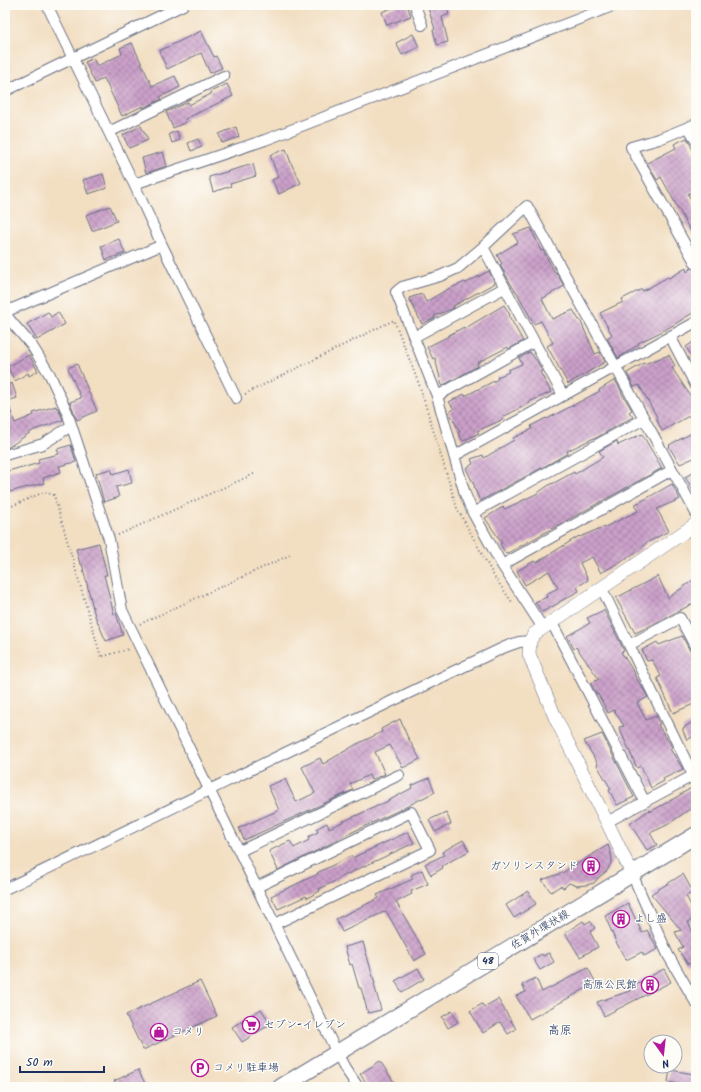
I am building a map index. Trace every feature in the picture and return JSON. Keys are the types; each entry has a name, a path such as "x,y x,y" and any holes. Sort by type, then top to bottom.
{"main road":[{"name":"佐賀外環状線","path":"281,1087 696,835"}],"street":[{"path":"47,5 236,398"},
{"path":"5,91 183,5"},
{"path":"415,5 422,25"},
{"path":"134,184 265,140 615,5"},
{"path":"109,132 224,76"},
{"path":"696,140 692,126 659,139 631,147 696,264"},
{"path":"645,802 547,625 502,565 473,513 465,494 437,396 396,292 402,287 440,276 458,268 483,248 527,206 696,513"},
{"path":"162,245 6,316 32,346 50,374 67,412 109,539 122,610 337,1053 358,1087"},
{"path":"483,248 563,395"},
{"path":"414,337 504,288"},
{"path":"454,456 696,322"},
{"path":"670,336 696,386"},
{"path":"437,396 534,342"},
{"path":"473,513 644,419"},
{"path":"5,455 43,444 71,426"},
{"path":"502,565 672,470"},
{"path":"696,524 534,634 530,641 529,654 555,717 632,874 668,955 696,1003"},
{"path":"602,589 695,775 607,822"},
{"path":"629,645 680,618 696,648"},
{"path":"5,889 380,706 505,647 519,642 530,641"},
{"path":"240,851 399,775"},
{"path":"257,887 411,812 430,850 275,924"}],"path":[{"path":"236,398 394,320 420,387 457,508 495,578 513,603"},
{"path":"109,539 254,474"},
{"path":"5,509 44,492 54,495 101,657 140,646"},
{"path":"131,629 292,554"}],"building":[{"path":"399,5 407,5 411,16 387,25 382,12"},
{"path":"427,5 446,5 449,14 442,17 448,42 437,45 433,30 435,29"},
{"path":"201,31 214,57 216,56 222,68 210,73 201,53 167,69 159,51"},
{"path":"413,34 419,47 402,55 396,43"},
{"path":"132,43 152,86 175,76 180,87 160,97 162,99 122,116 104,78 95,83 85,62 93,58 97,66 122,54 120,48"},
{"path":"227,84 233,96 185,119 186,122 173,128 166,112 188,102 189,105 211,94 210,92"},
{"path":"141,126 148,140 129,148 123,135"},
{"path":"236,127 239,137 222,143 219,134"},
{"path":"177,131 180,140 172,143 169,134"},
{"path":"687,138 696,156 696,189 688,194 696,209 696,241 661,177 657,180 647,163 676,148 674,144"},
{"path":"198,139 202,147 191,151 188,143"},
{"path":"286,149 301,183 279,194 272,180 278,177 270,155"},
{"path":"163,152 167,166 146,173 142,158"},
{"path":"253,164 256,176 230,184 231,186 213,192 209,177"},
{"path":"103,174 107,188 88,194 83,180"},
{"path":"110,206 117,221 92,231 86,215"},
{"path":"531,228 541,251 543,250 555,273 556,272 564,286 542,299 552,319 573,310 580,320 595,354 600,352 605,362 568,384 547,346 553,343 541,321 534,324 500,265 502,264 497,255 518,242 513,234"},
{"path":"119,239 125,253 106,260 101,246"},
{"path":"686,268 687,272 691,268 696,270 696,311 665,330 638,343 639,344 618,358 607,338 612,335 600,313 623,302 622,299 642,289 643,291"},
{"path":"489,271 495,283 453,306 454,308 434,316 435,318 422,324 409,298 422,294 426,302 446,290 465,282 466,283"},
{"path":"504,305 523,341 477,363 478,366 442,386 435,358 433,359 427,347 464,327 464,329"},
{"path":"48,312 51,317 58,312 65,324 37,340 27,324"},
{"path":"696,340 696,363 686,347"},
{"path":"530,352 538,363 542,371 540,372 551,392 529,402 530,403 503,417 504,419 477,431 479,433 463,441 458,433 460,432 449,412 454,409 449,402 464,394 465,396 498,379 497,377 509,372 508,370 522,364 519,358"},
{"path":"29,355 38,371 29,376 28,373 15,381 7,367"},
{"path":"669,355 675,366 672,368 696,403 696,412 662,431 656,418 657,417 639,385 634,387 627,373 644,363"},
{"path":"77,364 97,411 77,420 70,402 81,398 68,368"},
{"path":"615,380 632,410 629,412 633,417 594,439 567,451 568,453 480,501 466,468 473,464 471,459 483,455 484,458 514,440 513,438 532,429 531,426 600,391 599,390"},
{"path":"12,383 17,398 7,401 15,423 34,415 33,413 56,406 63,420 34,430 9,447 5,448 5,434 9,432 5,422 5,386"},
{"path":"696,431 696,457 680,464 669,445"},
{"path":"642,434 662,468 506,554 500,544 502,543 485,518 503,507 505,509 536,494 552,483 574,472 575,474 603,457 599,451 617,441 618,445"},
{"path":"71,445 76,462 59,466 61,472 43,478 44,483 5,493 5,472 39,463 38,459 59,454 57,449"},
{"path":"111,469 113,474 129,469 132,483 116,487 119,497 104,502 96,473"},
{"path":"696,471 696,495 685,477"},
{"path":"672,484 680,499 657,509 669,531 646,543 640,550 601,573 592,557 580,563 588,580 577,587 579,591 542,612 535,602 547,597 546,594 558,588 549,571 525,585 517,571 534,561 536,563 579,536 580,537 603,528 638,511 634,505"},
{"path":"99,543 107,575 104,575 114,614 116,613 123,635 106,641 95,616 82,564 80,564 76,549"},
{"path":"658,576 668,598 696,578 696,602 635,633 616,598"},
{"path":"604,610 624,651 621,652 648,697 637,703 646,720 656,716 660,724 658,725 672,748 670,749 683,769 663,779 664,781 651,788 641,766 637,768 619,727 624,726 614,710 608,713 591,683 599,679 576,647 574,649 567,636 590,623 587,618"},
{"path":"682,636 696,660 696,703 673,713 657,678 661,676 652,660 647,661 642,650 657,642 659,645"},
{"path":"400,719 407,736 420,759 403,768 390,745 375,752 385,774 371,780 369,775 350,784 353,790 244,840 239,828 279,810 268,786 285,779 296,802 315,793 302,767 320,758 323,764 357,744 382,732 381,729"},
{"path":"696,720 696,735 687,740 683,728"},
{"path":"602,734 634,797 617,805 609,790 611,789 584,741"},
{"path":"429,778 435,792 278,870 269,851 290,841 294,848 309,840 308,837 318,832 316,829 327,823 329,828 386,802 412,788 411,786"},
{"path":"696,785 696,815 690,809 667,825 650,833 657,845 647,850 630,824 649,810 650,812"},
{"path":"446,812 451,824 435,832 429,820"},
{"path":"408,832 414,843 339,878 319,889 320,891 307,898 306,896 278,909 271,896 318,874 317,873 351,856 352,858"},
{"path":"463,840 469,851 442,866 443,868 431,875 425,864 444,855 442,852"},
{"name":"ガソリンスタンド","path":"608,845 612,861 607,871 594,883 577,886 569,883 564,888 560,886 551,892 542,880 562,873"},
{"path":"422,870 428,884 411,891 412,894 396,902 426,954 414,961 386,911 342,932 336,919 379,898 377,895 413,879 411,875"},
{"path":"683,874 693,892 686,896 696,915 696,918 688,922 696,938 696,960 688,964 678,950 683,947 675,932 681,930 651,894"},
{"path":"528,891 536,904 514,918 506,905"},
{"path":"628,903 642,933 647,930 658,949 644,956 642,952 626,960 616,942 605,916"},
{"path":"583,921 585,924 590,921 595,928 590,932 598,947 580,957 565,933"},
{"path":"363,942 381,1010 368,1013 361,988 359,988 352,964 350,965 345,947"},
{"path":"549,953 554,962 540,970 533,959 542,954 543,956"},
{"path":"418,968 424,979 402,992 395,981"},
{"path":"588,968 596,983 530,1019 516,996 526,992 522,985 536,978 542,992"},
{"path":"664,969 671,982 604,1016 597,1002 630,991 628,988"},
{"name":"コメリ","path":"200,981 217,1016 143,1050 126,1015"},
{"path":"498,999 516,1029 508,1034 500,1022 483,1033 470,1011 482,1004 484,1007"},
{"name":"セブン-イレブン","path":"261,1009 271,1024 242,1042 232,1027"},
{"path":"452,1011 458,1022 448,1028 442,1017"},
{"path":"380,1061 394,1082 386,1087 369,1087 360,1074"},
{"path":"138,1070 147,1087 118,1087 114,1081"},
{"path":"683,1072 694,1074 692,1086 668,1082 669,1074 683,1074"}],"place":[{"name":"ガソリンスタンド","path":"591,866"},
{"name":"よし盛","path":"621,919"},
{"name":"高原公民館","path":"650,985"},
{"name":"セブン-イレブン","path":"251,1025"},
{"name":"コメリ","path":"159,1032"},
{"name":"コメリ駐車場","path":"200,1068"}],"district":[{"name":"高原","path":"560,1030"}]}
